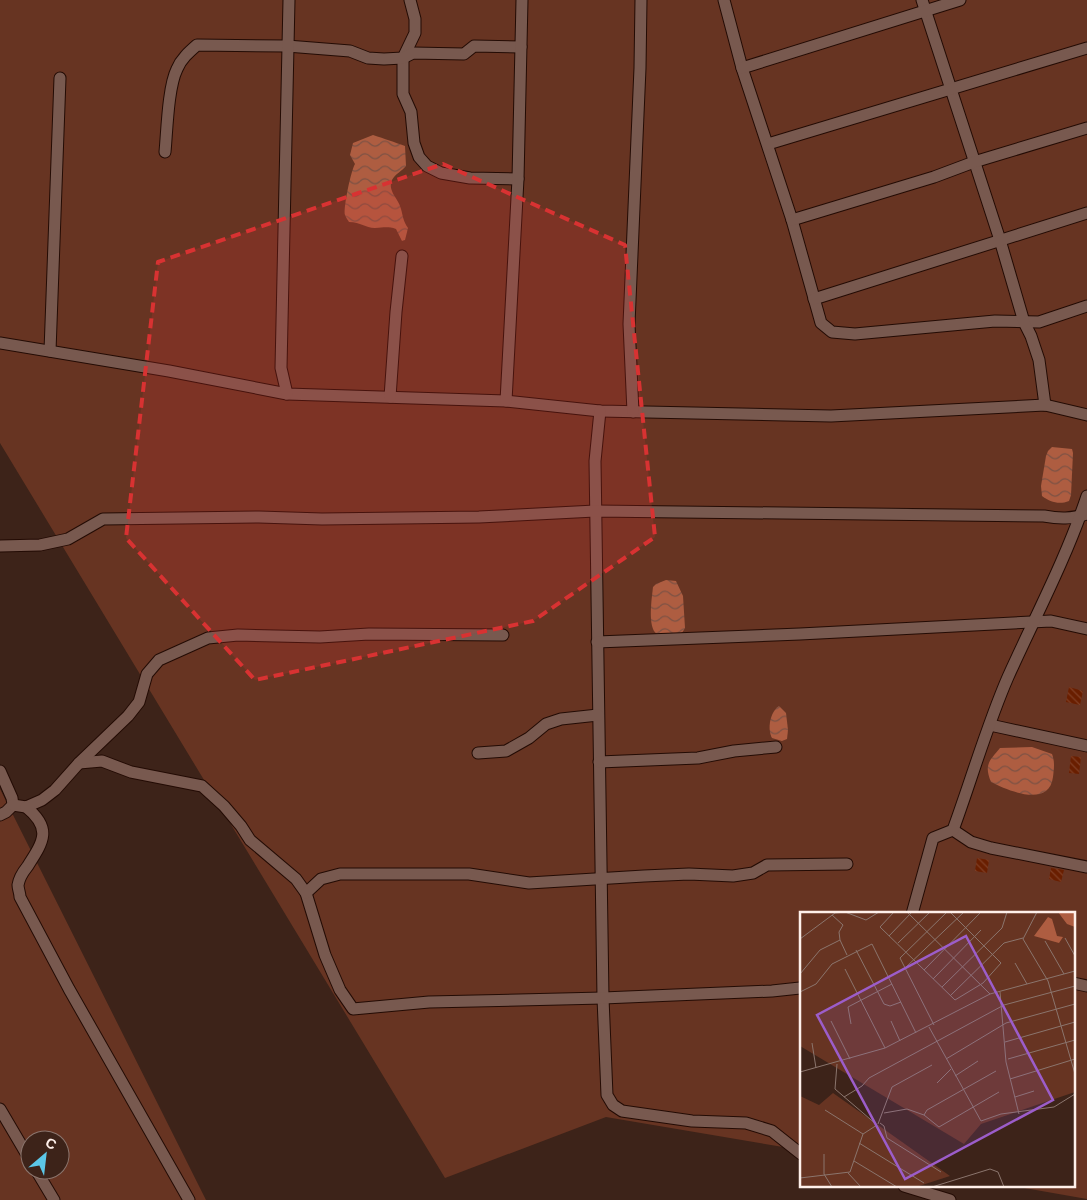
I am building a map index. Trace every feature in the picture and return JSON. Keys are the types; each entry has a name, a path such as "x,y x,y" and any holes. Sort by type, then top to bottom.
{"street":[{"path":"286,394 282,368 289,0"},
{"path":"410,0 415,19 415,33 403,58 403,94 411,112 414,143 419,157 427,166 441,173 470,178 518,179"},
{"path":"506,401 518,179 522,0"},
{"path":"633,412 629,324 640,68 641,0"},
{"path":"724,0 742,68 792,220 821,323 832,332 855,334 995,321 1039,322 1087,306"},
{"path":"742,68 923,6 960,0"},
{"path":"923,6 952,89 1024,322 1039,360 1046,405"},
{"path":"165,152 172,87 176,70 186,54 197,45 287,46 350,51 376,59 403,58 413,53 464,54 474,46 521,47"},
{"path":"768,144 1087,48"},
{"path":"50,351 60,78"},
{"path":"792,220 1087,128"},
{"path":"814,299 1087,213"},
{"path":"390,397 402,256"},
{"path":"0,343 286,394 506,401 600,411 831,416 1046,405 1087,415"},
{"path":"600,411 595,462 595,512 603,998 607,1095 613,1105 622,1111 692,1121 746,1123 772,1131 800,1153"},
{"path":"913,912 933,838 953,830 1008,678 1084,515 1087,496"},
{"path":"0,546 40,544 68,539 103,519 259,517 322,519 479,518 595,512 1044,516 1063,519 1084,515"},
{"path":"597,642 1051,622 1087,629"},
{"path":"26,807 42,800 55,790 79,763 128,716 139,702 147,674 159,660 208,638 238,635 320,637 369,634 503,635"},
{"path":"478,753 506,751 529,738 546,724 561,719 598,715"},
{"path":"990,725 1087,746"},
{"path":"599,762 698,758 734,751 776,747"},
{"path":"79,763 102,761 131,772 202,786 242,826 250,840 296,879 306,893 325,955 340,990 354,1010 428,1002 772,992 800,988"},
{"path":"0,771 12,798 13,805"},
{"path":"13,805 26,807 36,815 43,825 44,837 21,875 18,886 20,897 69,989 189,1200"},
{"path":"0,815 13,805"},
{"path":"953,830 971,842 991,848 1087,867"},
{"path":"306,893 321,879 340,874 468,874 529,883 689,874 733,876 752,874 767,865 846,864"},
{"path":"1074,983 1087,986"},
{"path":"0,1109 20,1143"},
{"path":"42,1180 54,1200"},
{"path":"911,1188 950,1200"}],"highlighted area":[{"path":"443,164 625,245 655,537 533,621 255,680 126,538 158,262"}],"shaded area":[{"path":"0,0 1087,0 1087,1199 1024,1188 1074,1188 1074,912 800,912 800,1150 606,1117 445,1178 0,443"},
{"path":"0,789 206,1200 0,1200"}],"water":[{"path":"373,135 405,146 406,166 395,176 391,184 392,191 400,205 408,228 405,240 402,241 396,229 388,227 372,228 349,222 345,215 351,174 355,164 350,155 353,143"},
{"path":"1052,447 1072,449 1073,453 1071,495 1069,501 1062,503 1048,500 1042,496 1041,486 1046,456"},
{"path":"666,580 676,581 683,596 685,628 683,632 678,634 659,635 654,631 651,619 653,587"},
{"path":"779,706 786,713 788,730 787,739 782,741 772,738 770,734 770,721 773,712"},
{"path":"1032,747 1052,754 1053,757 1053,777 1050,786 1044,792 1036,795 1017,793 991,782 988,767 993,756 1000,748"}],"building":[{"path":"1069,687 1083,691 1080,705 1066,702"},
{"path":"1071,756 1081,757 1079,774 1069,773"},
{"path":"977,858 989,860 987,873 975,871"},
{"path":"1051,868 1064,870 1061,882 1049,879"}]}
